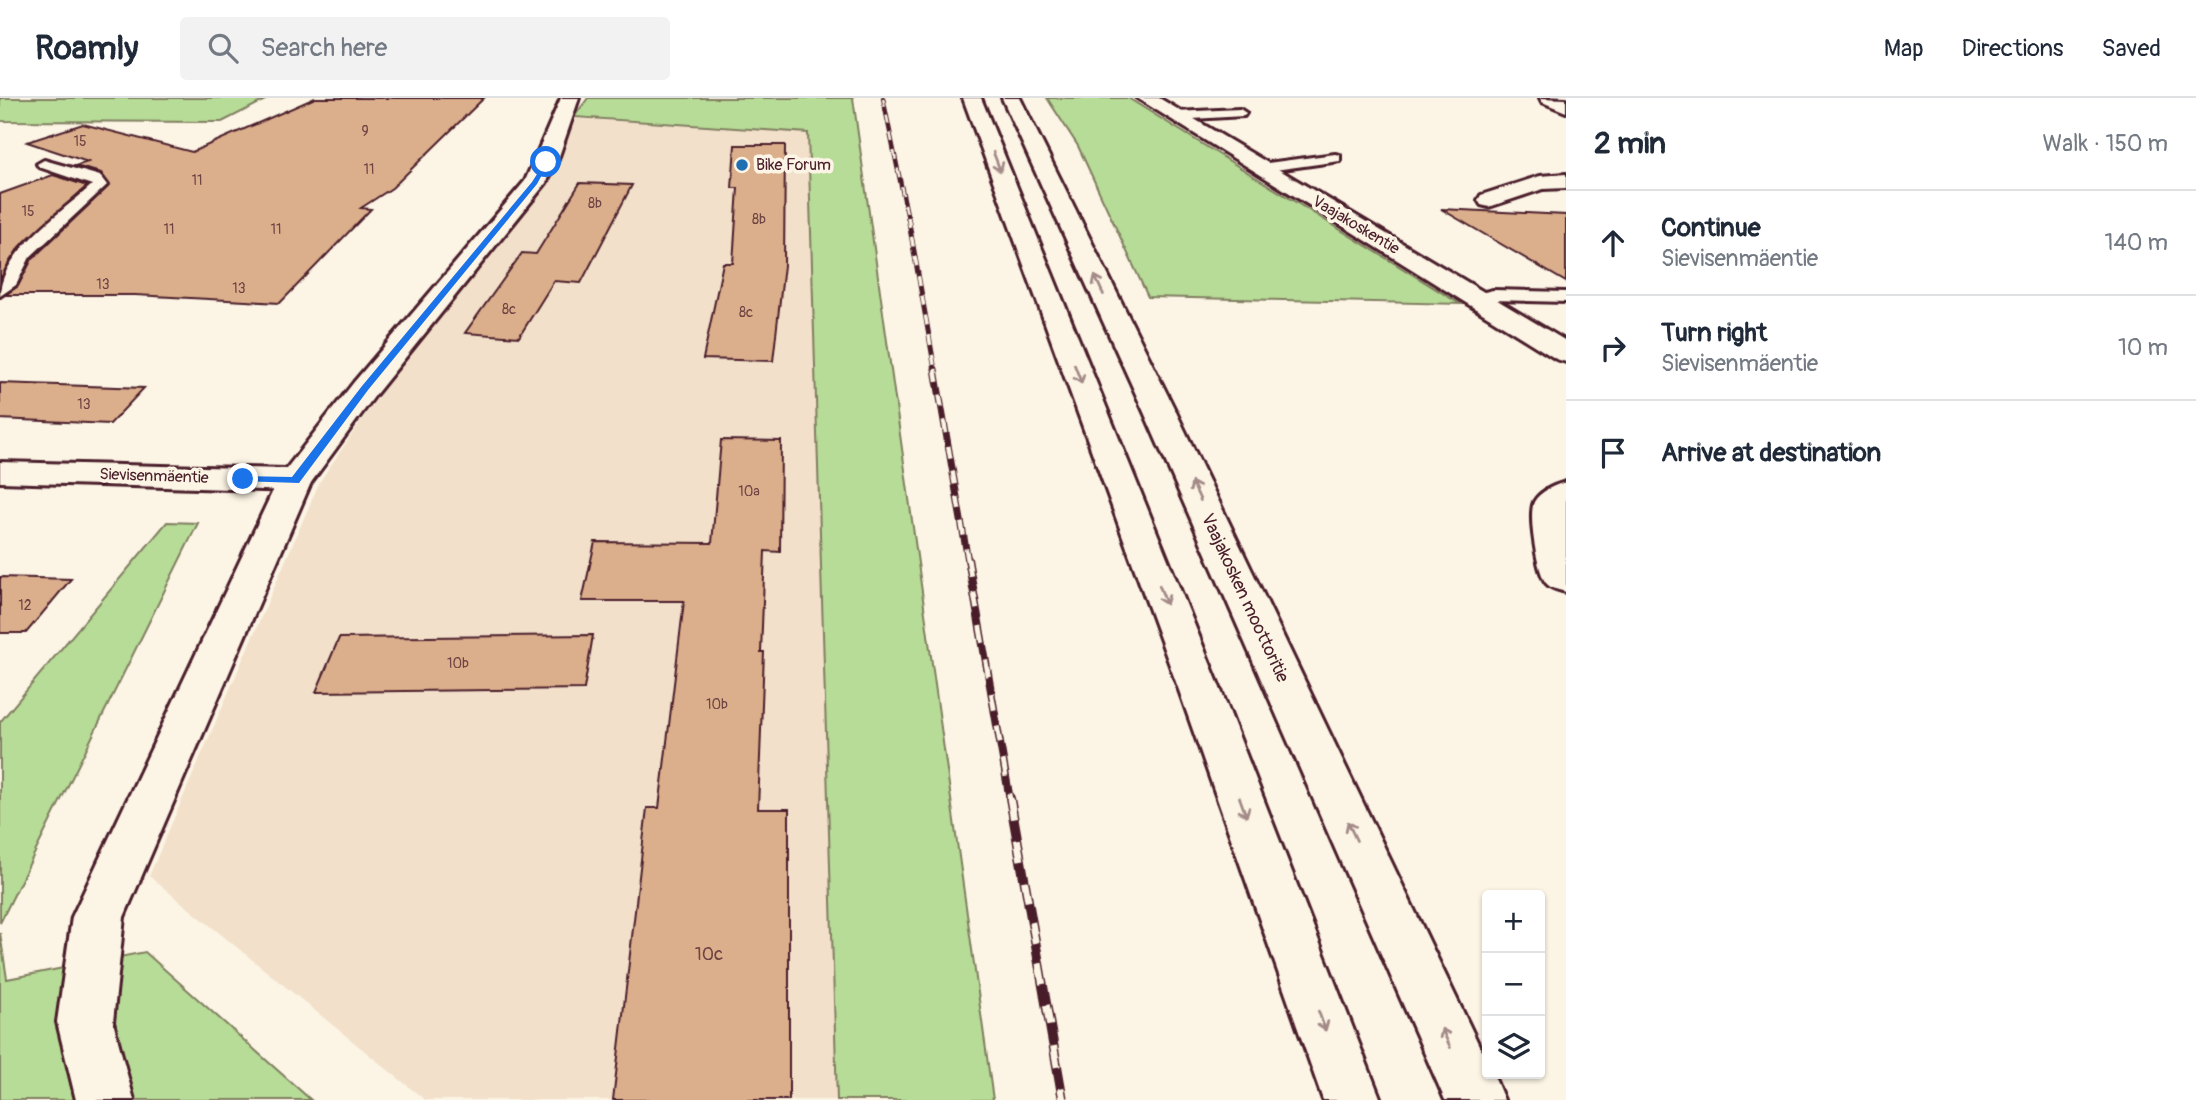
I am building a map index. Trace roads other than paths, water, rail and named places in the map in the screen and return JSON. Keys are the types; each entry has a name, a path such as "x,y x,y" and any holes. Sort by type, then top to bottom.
{"main road":[{"path":"105,1100 85,1022 98,917 295,481 365,388 535,183 546,162 570,98"},
{"path":"972,98 1201,693 1352,1100"},
{"name":"Vaajakosken moottoritie","path":"1011,98 1160,412 1475,1100"},
{"name":"Vaajakoskentie","path":"1146,98 1566,353"},
{"path":"1549,98 1566,106"},
{"path":"1489,200 1541,183 1566,181"},
{"name":"Sievisenmäentie","path":"0,472 295,481"},
{"path":"1566,493 1550,505 1549,520 1560,574 1566,579"}],"lane":[{"path":"1175,116 1240,113"},
{"path":"1261,168 1335,158"},
{"path":"0,291 10,282 23,256 100,185 94,179 44,164"},
{"path":"1478,299 1493,295 1566,297"}],"railway":[{"path":"883,98 908,219"},
{"path":"908,217 935,370"},
{"path":"935,369 968,561"},
{"path":"968,559 1010,800"},
{"path":"1010,798 1063,1100"}],"place":[{"name":"Bike Forum","path":"742,165"}]}
